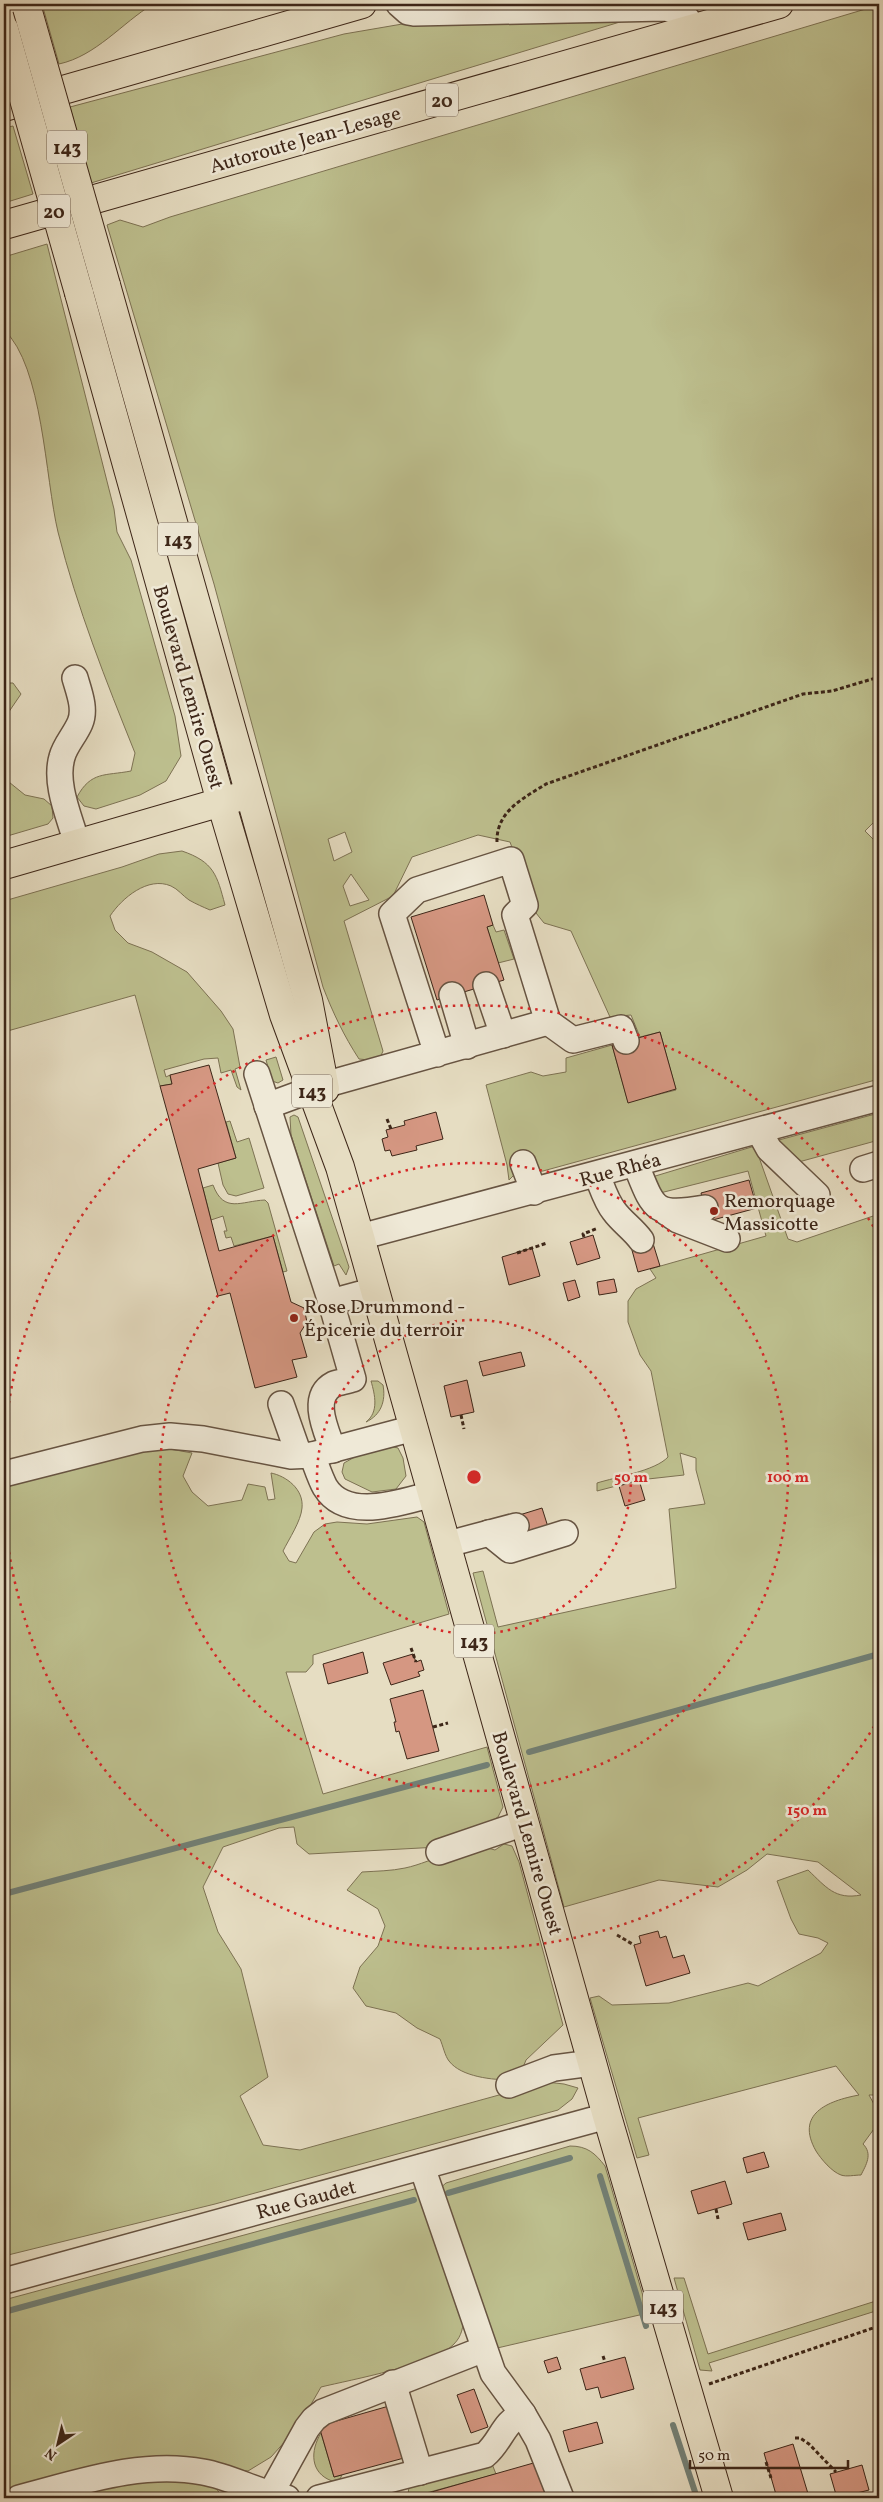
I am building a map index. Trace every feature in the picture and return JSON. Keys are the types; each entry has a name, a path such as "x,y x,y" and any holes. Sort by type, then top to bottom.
{"main road":[{"path":"4,107 362,4"},
{"name":"Autoroute Jean-Lesage","path":"4,225 779,4"},
{"name":"Boulevard Lemire Ouest","path":"27,6 308,1000 318,1088"},
{"name":"Boulevard Lemire Ouest","path":"4,29 221,802 284,1015 318,1088 448,1544 607,2116 719,2498"},
{"path":"4,865 249,794"}],"street":[{"path":"399,4 408,12 414,13 665,8 679,11 686,16 692,29"},
{"path":"75,678 82,713 80,723 61,758 60,778 63,796 77,844"},
{"path":"436,1054 392,914 417,890 510,860 525,905 516,915 548,1022 574,1040 621,1028 626,1041"},
{"path":"486,985 503,1035"},
{"path":"452,995 467,1046"},
{"path":"267,1106 318,1088 548,1022"},
{"path":"257,1074 331,1302 353,1379 334,1384 322,1398 320,1406 322,1418 315,1454"},
{"name":"Rue Rhéa","path":"360,1237 598,1175 879,1098"},
{"path":"759,1131 769,1149 817,1195"},
{"path":"523,1163 534,1192"},
{"path":"636,1164 650,1200 660,1209 678,1220 727,1239"},
{"path":"598,1175 608,1202 615,1212 633,1228 641,1240"},
{"path":"660,1209 677,1212 705,1208"},
{"path":"331,1302 375,1290"},
{"path":"281,1404 315,1454 325,1487 338,1499 351,1505 367,1507 433,1494"},
{"path":"4,1474 120,1444 170,1436 315,1454 414,1428"},
{"path":"448,1544 516,1526"},
{"path":"489,1533 510,1550 565,1533"},
{"path":"439,1852 524,1823"},
{"path":"509,2085 554,2068 592,2063"},
{"name":"Rue Gaudet","path":"4,2281 607,2116"},
{"path":"422,2167 496,2379 523,2414 544,2452 562,2498"},
{"path":"19,2498 144,2469 201,2471 220,2475 279,2496 314,2419 335,2405 484,2349"},
{"path":"394,2384 420,2472"},
{"path":"319,2498 385,2472 420,2472 485,2455 497,2442 508,2423 523,2414"}],"path":[{"path":"500,863 496,830 510,806 546,784 803,694 832,691 879,677"},
{"path":"388,1119 391,1129"},
{"path":"517,1253 547,1243"},
{"path":"461,1415 464,1429"},
{"path":"411,1648 416,1662"},
{"path":"433,1728 448,1724"},
{"path":"617,1935 634,1945"},
{"path":"716,2209 718,2219"},
{"path":"687,2390 714,2383 879,2326"},
{"path":"603,2356 605,2362"},
{"path":"795,2438 800,2438 809,2444 836,2472"},
{"path":"766,2462 771,2478"}],"green space":[{"path":"42,4 153,4 97,47 72,60 59,64"},
{"path":"879,5 879,817 865,831 879,845 879,1079 543,1171 517,1172 509,1180 507,1165 486,1085 531,1072 543,1076 566,1072 566,1058 612,1045 628,1102 676,1090 660,1032 640,1037 631,1015 610,1017 571,931 544,923 536,913 510,842 478,835 412,857 393,896 344,921 383,1051 380,1058 359,1059 339,1024 323,987 214,584 107,225 120,220 143,227 170,217","holes":["345,832 352,852 334,861 328,839","351,874 369,900 350,906 343,886"]},
{"path":"633,18 91,183 70,107 344,34 414,22"},
{"path":"13,126 33,194 4,203 4,128"},
{"path":"47,244 114,509 117,532 131,560 175,716 181,756 166,781 140,795 96,809 84,806 77,797 82,789 93,779 100,776 131,771 135,753 93,644 58,532 41,424 27,369 17,347 4,330 4,257"},
{"path":"4,683 13,683 21,694 4,719"},
{"path":"4,778 25,795 44,799 52,806 53,818 48,824 4,837"},
{"path":"182,851 193,855 208,865 219,885 225,905 210,910 189,900 171,886 153,884 136,890 121,902 110,916 115,930 128,943 152,952 187,972 221,1011 233,1029 240,1067 235,1069 241,1090 237,1087 231,1070 221,1073 218,1058 204,1059 164,1070 166,1077 170,1075 172,1084 160,1086 135,995 4,1032 4,901 122,867 159,854"},
{"path":"493,925 496,932 504,930 514,959 498,963 487,927"},
{"path":"276,1057 283,1080 278,1083 272,1081 266,1060"},
{"path":"879,1113 879,1140 795,1163 785,1160 779,1140"},
{"path":"294,1115 298,1117 349,1267 346,1275 339,1264 334,1266 291,1135 290,1117"},
{"path":"230,1121 237,1142 249,1138 264,1188 236,1196 228,1194 223,1185 218,1163 236,1158 226,1122"},
{"path":"755,1146 788,1239 797,1242 879,1214 879,2095 869,2095 875,2106 879,2122 863,2144 868,2152 868,2156 861,2175 843,2176 834,2171 818,2154 811,2138 809,2127 818,2111 836,2101 859,2095 836,2066 638,2118 649,2155 637,2158 590,1998 599,1996 612,2005 669,2003 748,1983 758,1986 821,1953 828,1943 818,1938 799,1934 791,1919 777,1881 808,1870 831,1891 844,1896 861,1895 818,1862 767,1854 747,1870 718,1887 659,1880 564,1907 473,1573 483,1571 498,1627 676,1588 669,1509 705,1504 696,1470 696,1458 680,1453 684,1475 639,1480 597,1491 597,1483 645,1470 668,1457 651,1371 640,1355 628,1322 628,1301 636,1289 656,1278 650,1269 766,1236 748,1171 656,1194 652,1177"},
{"path":"213,1185 222,1200 228,1203 265,1200 268,1203 287,1271 283,1272 273,1236 234,1246 231,1237 226,1238 224,1231 227,1231 223,1216 211,1220 203,1188"},
{"path":"371,1381 378,1381 383,1385 384,1397 379,1411 366,1422 373,1413 375,1403"},
{"path":"394,1447 398,1448 403,1458 406,1476 396,1489 372,1492 345,1479 342,1472 344,1463 360,1454"},
{"path":"170,1449 192,1453 183,1476 192,1492 208,1506 242,1500 248,1484 265,1487 268,1500 275,1499 271,1473 293,1484 300,1495 302,1508 297,1524 283,1551 289,1561 296,1563 314,1532 325,1524 337,1522 367,1524 417,1517 424,1522 449,1614 313,1655 313,1664 306,1672 286,1672 323,1794 487,1747 503,1807 498,1817 476,1832 439,1847 309,1854 297,1844 294,1827 279,1828 223,1847 203,1887 218,1932 241,1969 268,2077 240,2096 263,2145 300,2150 546,2082 578,2088 572,2099 558,2110 215,2204 4,2256 4,1483 138,1451"},
{"path":"504,1844 512,1846 519,1862 563,2025 526,2060 522,2070 512,2080 487,2078 461,2071 448,2059 440,2039 417,2028 396,2013 366,2006 353,1988 360,1967 378,1946 385,1926 378,1909 347,1890 362,1872 405,1868 461,1850 484,1848 495,1850"},
{"path":"570,2146 581,2147 590,2151 605,2166 648,2313 493,2349 439,2189 446,2183"},
{"path":"418,2188 464,2316 463,2328 454,2344 430,2358 412,2365 321,2387 298,2427 271,2457 248,2471 213,2467 70,2476 4,2494 4,2300"},
{"path":"674,2278 684,2278 708,2354 879,2300 879,2310 709,2363 712,2371 700,2370"},
{"path":"321,2433 334,2477 342,2475 340,2479 332,2481 319,2473 316,2467 314,2461 315,2447"},
{"path":"492,2464 496,2474 415,2496 415,2498 410,2498 408,2494 409,2487"},
{"path":"132,2478 211,2481 223,2498 52,2498"}],"building":[{"path":"484,895 493,925 487,927 504,980 437,1000 411,917"},
{"path":"660,1032 676,1089 628,1103 612,1045"},
{"path":"209,1065 236,1158 198,1169 219,1251 273,1236 291,1302 304,1308 307,1322 300,1333 307,1357 292,1360 297,1377 255,1388 230,1293 218,1296 160,1086 172,1084 170,1075"},
{"path":"436,1112 443,1139 416,1146 417,1150 392,1156 390,1150 385,1151 382,1139 388,1137 386,1130 405,1125 404,1121"},
{"path":"749,1180 757,1208 709,1221 701,1193"},
{"path":"593,1235 600,1258 577,1265 570,1242"},
{"path":"651,1237 660,1266 638,1272 630,1243"},
{"path":"532,1248 540,1276 509,1285 502,1257"},
{"path":"614,1279 617,1292 599,1295 597,1282"},
{"path":"575,1280 580,1297 568,1301 563,1283"},
{"path":"521,1352 525,1366 483,1376 479,1362"},
{"path":"467,1380 474,1412 451,1417 444,1386"},
{"path":"639,1480 645,1500 625,1506 619,1486"},
{"path":"542,1508 548,1527 519,1536 513,1517"},
{"path":"363,1652 368,1673 328,1684 323,1664"},
{"path":"413,1654 416,1662 421,1660 424,1670 418,1672 420,1676 391,1685 383,1663"},
{"path":"423,1690 439,1751 407,1759 399,1731 396,1732 394,1722 396,1722 390,1699"},
{"path":"658,1931 660,1938 666,1936 673,1958 684,1955 690,1973 646,1986 634,1945 641,1943 639,1936"},
{"path":"764,2152 769,2167 747,2173 743,2158"},
{"path":"725,2181 732,2204 698,2214 691,2191"},
{"path":"781,2213 786,2230 748,2240 743,2223"},
{"path":"557,2357 561,2369 548,2373 544,2361"},
{"path":"625,2357 634,2389 601,2398 598,2387 586,2390 580,2369"},
{"path":"474,2389 488,2427 471,2433 457,2395"},
{"path":"389,2406 404,2458 334,2477 319,2426"},
{"path":"597,2422 603,2443 569,2452 563,2431"},
{"path":"793,2444 809,2497 777,2498 764,2453"},
{"path":"537,2462 548,2498 414,2497"},
{"path":"862,2465 869,2490 837,2498 830,2474"}],"waterway":[{"path":"529,1752 879,1654"},
{"path":"4,1894 487,1765"},
{"path":"448,2193 570,2158"},
{"path":"600,2176 646,2326"},
{"path":"4,2312 414,2200"},
{"path":"673,2425 697,2498"}],"place":[{"name":"Remorquage Massicotte","path":"714,1211"},
{"name":"Rose Drummond - Épicerie du terroir","path":"294,1318"}]}
